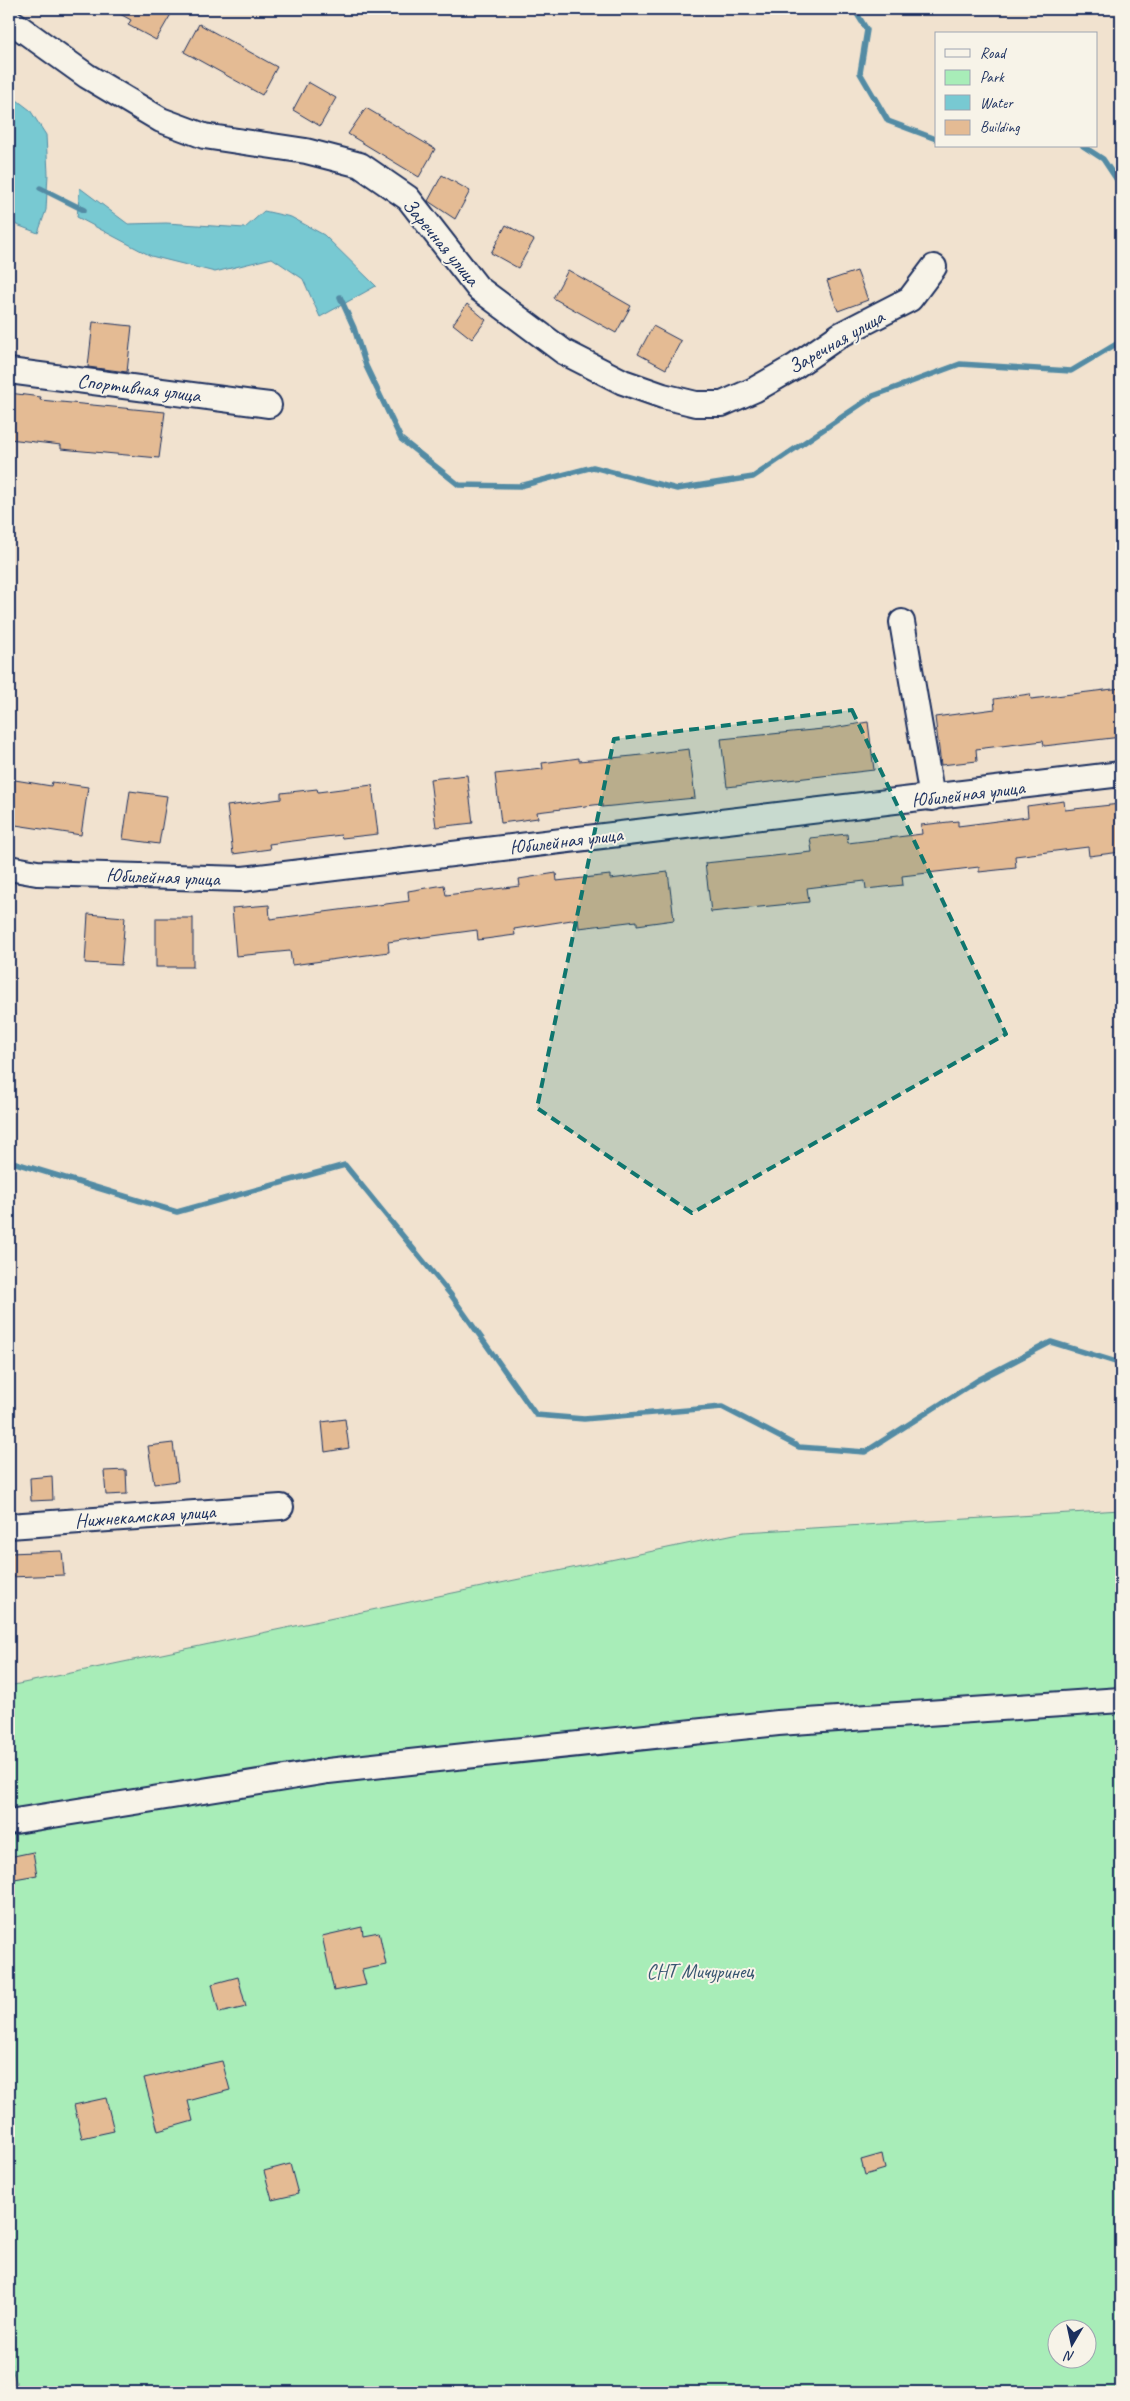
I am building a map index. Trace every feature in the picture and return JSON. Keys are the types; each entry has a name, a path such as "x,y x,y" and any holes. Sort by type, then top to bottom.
{"street":[{"name":"Заречная улица","path":"9,20 87,76 161,120 204,136 306,151 360,165 408,198 478,288 564,352 623,382 664,396 696,404 722,404 754,390 794,367 840,335 910,299 934,267"},
{"name":"Спортивная улица","path":"9,371 269,405"},
{"path":"902,622 932,798"},
{"name":"Юбилейная улица","path":"9,868 37,873 243,880 1121,774"},
{"name":"Нижнекамская улица","path":"9,1526 281,1507"},
{"path":"9,1822 328,1771 474,1754 778,1723 1121,1700"}],"highlighted area":[{"path":"852,710 1006,1034 692,1213 537,1108 614,739"}],"green space":[{"name":"СНТ Мичуринец","path":"1121,1510 1121,2392 19,2392 9,2358 9,1686 744,1532"}],"water":[{"path":"9,94 30,110 46,135 48,174 46,210 38,233 9,222"},
{"path":"80,188 128,224 166,223 245,228 264,211 291,217 324,235 376,286 320,317 303,279 272,258 215,272 151,256 77,217"}],"building":[{"path":"111,9 174,9 156,40 128,25 131,20"},
{"path":"199,24 277,67 262,95 184,52"},
{"path":"308,82 336,98 320,126 293,110"},
{"path":"366,108 435,149 419,177 348,134"},
{"path":"442,175 470,191 455,219 428,201"},
{"path":"506,225 534,240 518,268 491,253"},
{"path":"568,270 631,306 616,333 553,298"},
{"path":"857,271 868,300 838,311 827,281"},
{"path":"467,304 486,320 472,339 453,324"},
{"path":"93,322 132,326 127,372 88,367"},
{"path":"653,326 681,341 666,369 638,354"},
{"path":"9,393 41,397 40,400 165,412 159,458 61,449 61,445 9,439"},
{"path":"1121,688 1121,737 1044,746 1043,741 976,749 977,761 941,765 935,717 995,709 994,699 1030,694 1031,699"},
{"path":"868,722 874,770 727,787 721,739 833,728"},
{"path":"689,749 695,798 602,807 602,804 537,812 538,818 501,823 495,774 543,769 542,763 579,758 579,761"},
{"path":"467,775 473,823 436,827 430,779"},
{"path":"9,779 51,786 52,782 88,787 81,835 9,824"},
{"path":"372,785 378,834 342,838 341,835 269,844 270,849 233,854 227,806 281,799 281,793 317,789 318,792"},
{"path":"130,791 167,796 159,844 123,839"},
{"path":"1064,801 1065,810 1120,804 1121,852 1089,856 1088,847 1015,856 1016,868 979,872 979,867 902,876 903,885 866,889 865,881 807,888 809,902 711,912 705,863 812,852 810,838 847,834 848,843 922,834 921,825 958,821 958,826 1028,817 1027,806"},
{"path":"668,872 674,920 637,925 637,921 579,928 578,919 514,929 515,935 478,940 477,930 388,942 389,952 292,965 290,951 236,956 232,908 269,905 270,919 409,901 408,891 444,885 446,895 520,886 519,879 556,873 557,881 610,875 610,879"},
{"path":"88,914 125,917 121,965 85,963"},
{"path":"156,918 193,918 193,967 156,967"},
{"path":"345,1419 349,1448 325,1452 322,1422"},
{"path":"173,1443 178,1481 154,1484 148,1446"},
{"path":"126,1470 127,1494 106,1495 104,1471"},
{"path":"52,1476 53,1500 31,1501 30,1478"},
{"path":"62,1551 64,1575 9,1577 9,1553"},
{"path":"33,1852 37,1875 9,1880 9,1857"},
{"path":"362,1927 363,1935 379,1932 386,1965 362,1970 366,1985 334,1991 322,1936"},
{"path":"238,1977 246,2007 219,2013 212,1984"},
{"path":"222,2061 230,2090 188,2101 193,2121 158,2131 144,2078"},
{"path":"106,2098 114,2131 82,2138 74,2105"},
{"path":"882,2154 885,2169 865,2175 861,2160"},
{"path":"290,2164 298,2194 272,2200 264,2171"}],"waterway":[{"path":"854,9 867,30 860,73 888,121 935,139"},
{"path":"1086,148 1103,159 1121,186"},
{"path":"40,188 84,210"},
{"path":"340,297 354,328 366,366 401,439 459,485 520,486 593,467 677,489 753,477 873,396 960,364 1071,371 1121,343"},
{"path":"9,1161 177,1212 345,1165 451,1295 536,1415 584,1419 722,1407 799,1447 865,1452 978,1380 1051,1342 1116,1362 1121,1372"}]}
